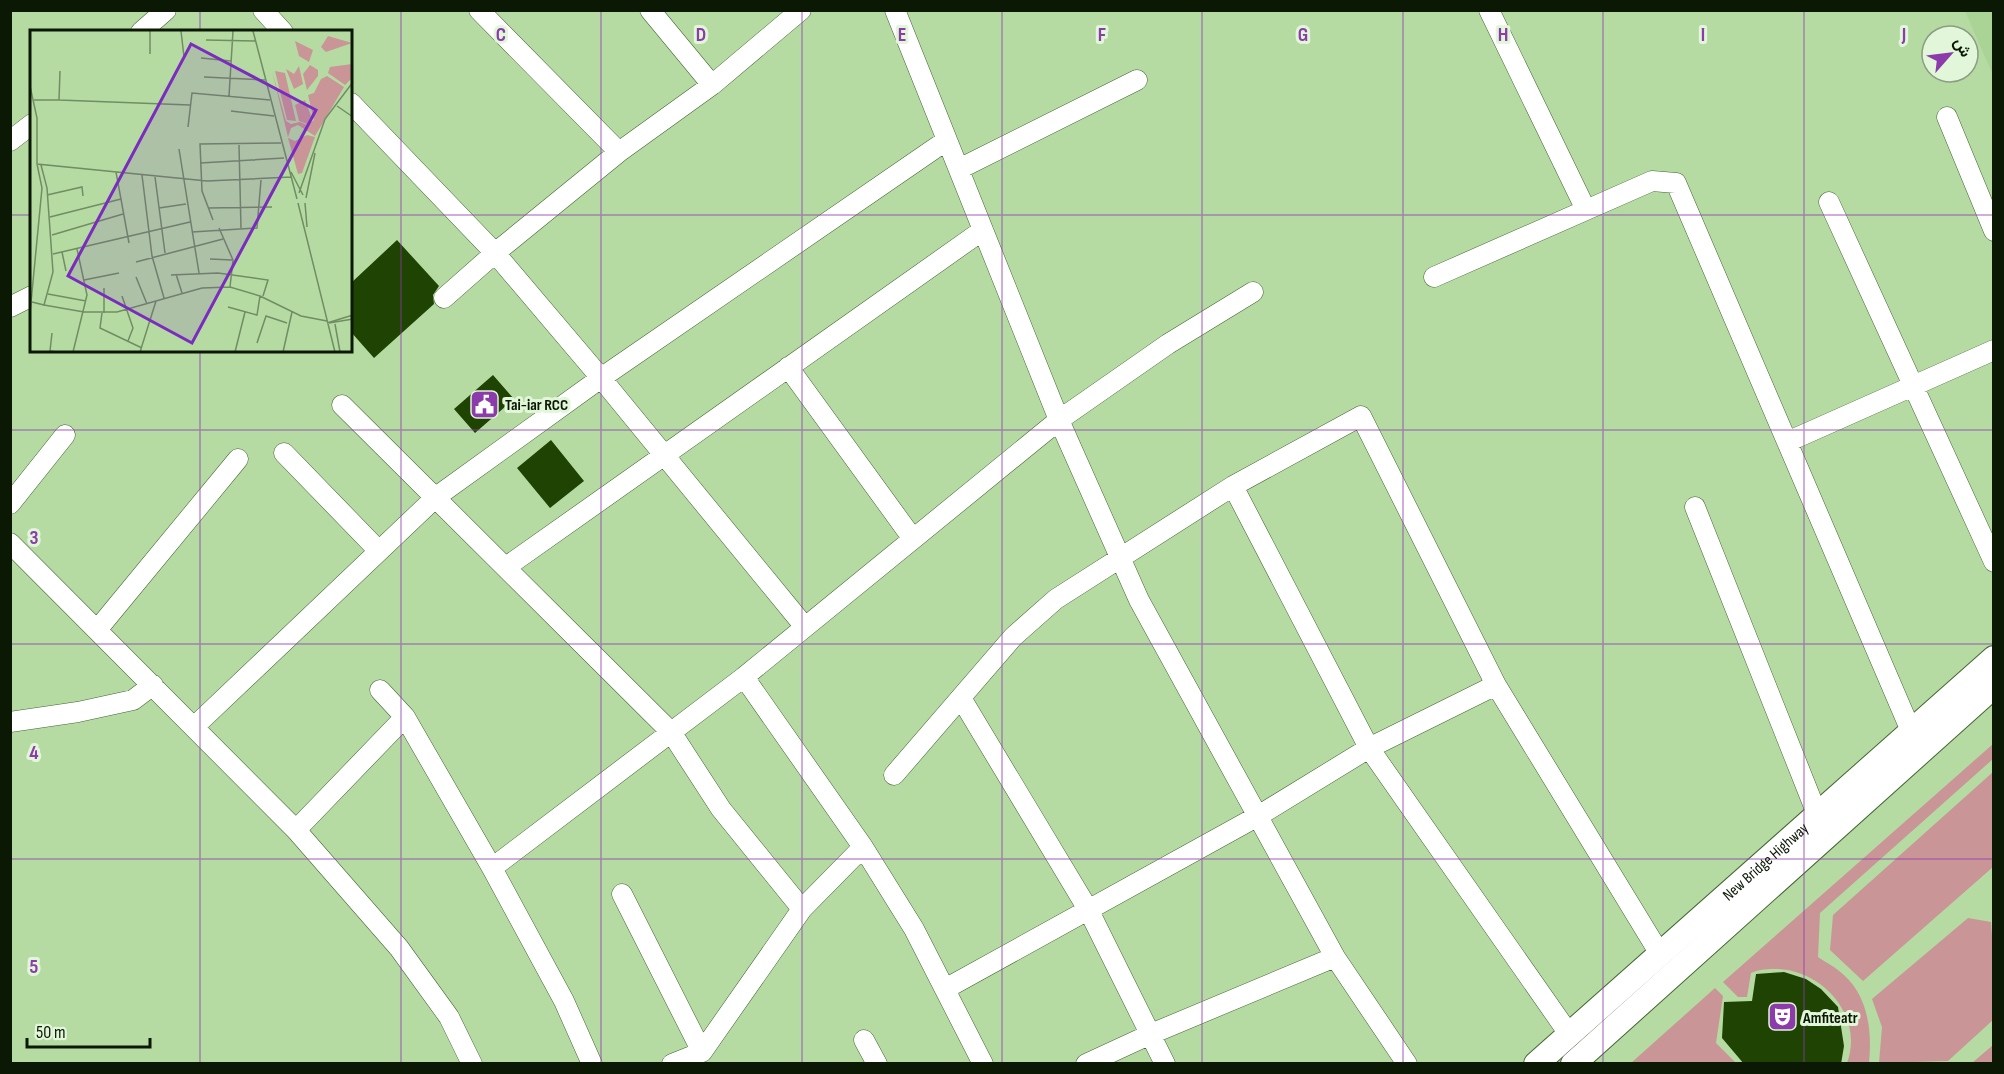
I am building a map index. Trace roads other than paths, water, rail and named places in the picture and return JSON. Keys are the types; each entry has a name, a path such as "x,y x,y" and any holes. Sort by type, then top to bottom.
{"main road":[{"name":"New Bridge Highway","path":"1536,1064 1994,658"},
{"name":"New Bridge Highway","path":"1573,1064 1994,686"}],"street":[{"path":"143,30 166,10"},
{"path":"263,10 281,30"},
{"path":"479,10 619,152"},
{"path":"650,10 712,85"},
{"path":"444,298 495,253 619,152 712,85 801,10"},
{"path":"895,10 1059,420 1139,600 1335,957 1407,1064"},
{"path":"1489,10 1586,210"},
{"path":"959,169 1137,80"},
{"path":"352,104 495,253 601,378 805,627"},
{"path":"1947,117 1994,231"},
{"path":"10,141 30,126"},
{"path":"195,726 436,497 601,378 947,140"},
{"path":"1434,277 1652,181 1676,183 1911,731"},
{"path":"1828,202 1994,562"},
{"path":"506,567 983,230"},
{"path":"492,868 744,676 1059,420 1168,344 1252,292"},
{"path":"10,307 30,297"},
{"path":"1787,442 1994,350"},
{"path":"788,368 912,539"},
{"path":"342,405 671,732 721,809 802,909"},
{"path":"894,775 1013,637 1056,599 1233,486 1361,416 1496,685 1660,954"},
{"path":"10,504 65,435"},
{"path":"284,453 379,551"},
{"path":"97,630 238,459"},
{"path":"1233,486 1369,748 1569,1034"},
{"path":"1695,507 1817,814"},
{"path":"10,543 195,726 296,830 399,948 449,1017 472,1064"},
{"path":"744,676 863,847 914,928 983,1064"},
{"path":"10,722 78,712 133,700 153,685"},
{"path":"945,989 1258,816 1369,748 1496,685"},
{"path":"380,690 405,717 492,868 564,1001 592,1064"},
{"path":"961,698 1089,911 1165,1064"},
{"path":"296,830 405,717"},
{"path":"672,1064 702,1052 802,909 863,847"},
{"path":"622,894 702,1052"},
{"path":"1086,1064 1151,1034 1335,957"},
{"path":"864,1040 877,1064"}],"place":[{"name":"Tai-iar RCC","path":"484,404"},
{"name":"Amfiteatr","path":"1782,1017"}]}
